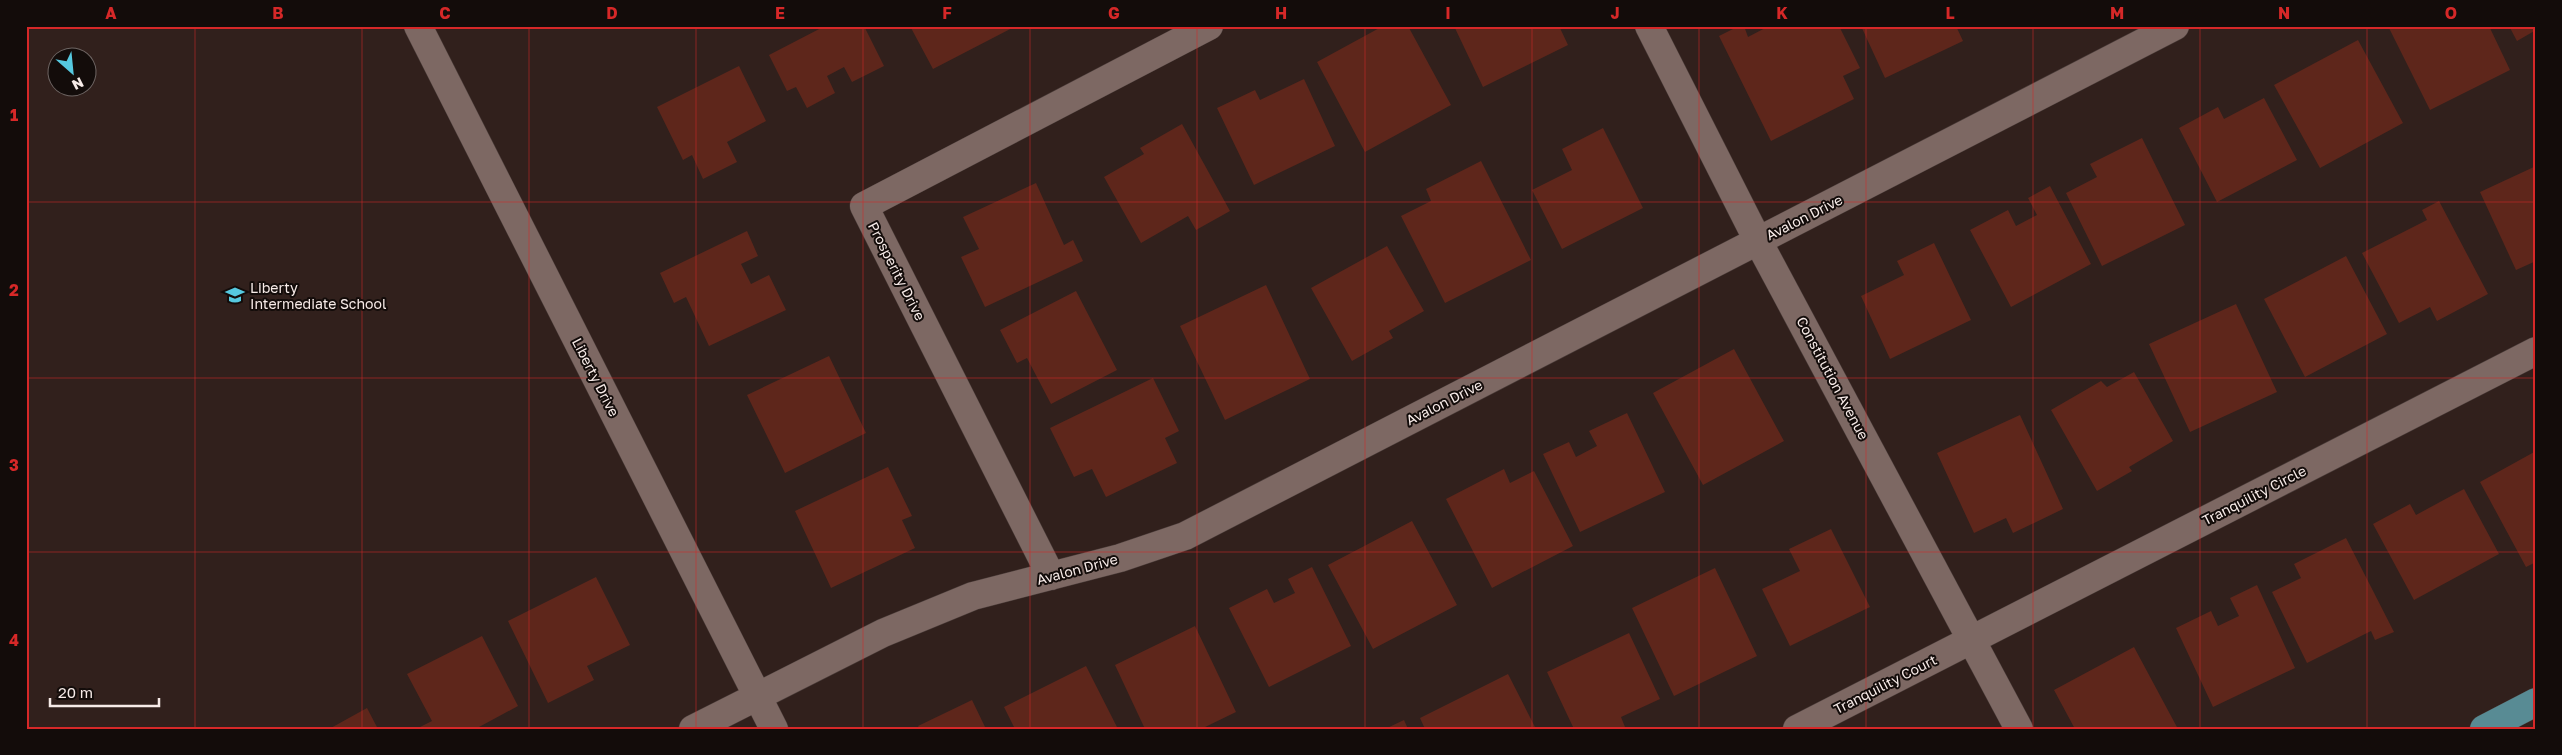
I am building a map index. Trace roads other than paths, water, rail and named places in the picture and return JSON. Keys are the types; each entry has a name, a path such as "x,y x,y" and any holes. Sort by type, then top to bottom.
{"main road":[{"path":"2484,729 2536,702"}],"street":[{"name":"Liberty Drive","path":"418,26 774,729"},
{"name":"Prosperity Drive","path":"1051,576 864,206 1209,26"},
{"name":"Constitution Avenue","path":"1649,26 1758,241 2020,729"},
{"name":"Avalon Drive","path":"693,729 883,634 973,596 1120,558 1184,536 2175,26"},
{"name":"Tranquility Circle","path":"1973,639 2536,351"},
{"name":"Tranquility Court","path":"1797,729 1973,639"}],"place":[{"name":"Liberty Intermediate School","path":"235,295"}]}
